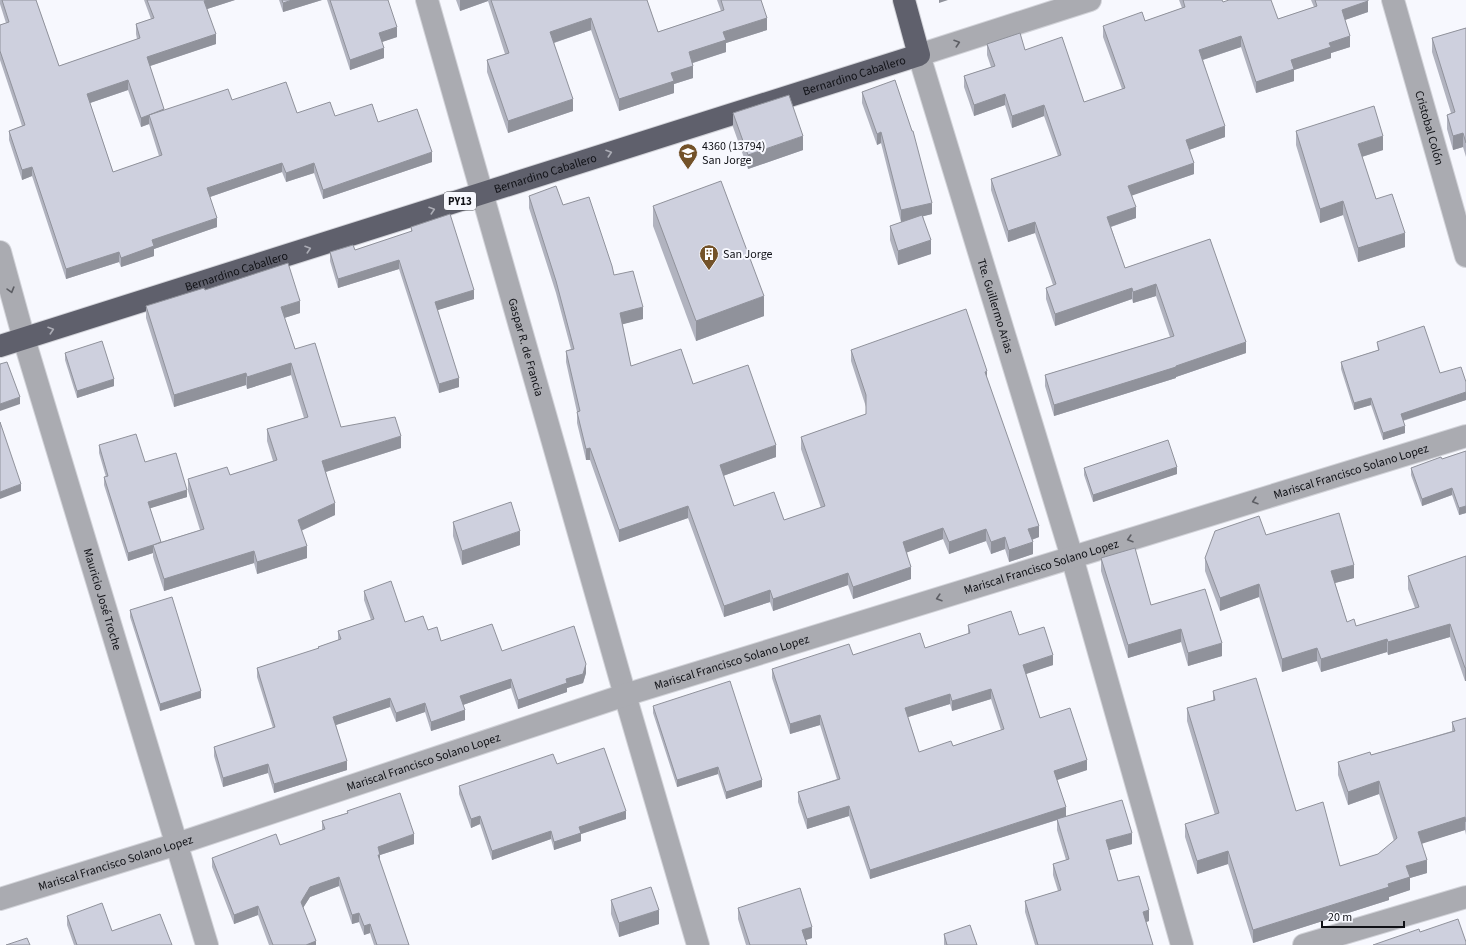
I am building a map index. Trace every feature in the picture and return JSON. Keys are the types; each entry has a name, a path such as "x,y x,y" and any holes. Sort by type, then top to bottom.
{"highway":[{"path":"904,0 919,55"},
{"name":"Bernardino Caballero","path":"0,346 919,55"}],"street":[{"name":"Gaspar R. de Francia","path":"428,0 625,695 698,945"},
{"name":"Bernardino Caballero","path":"919,55 1090,0"},
{"name":"Cristobal Colón","path":"1393,0 1466,256"},
{"name":"Tte. Guillermo Arias","path":"919,55 1072,557 1182,945"},
{"name":"Mauricio José Troche","path":"0,252 24,339 207,945"},
{"name":"Mariscal Francisco Solano Lopez","path":"0,899 177,844 625,695 1466,436"},
{"path":"1304,945 1466,897"}],"building":[{"path":"2,0 36,0 59,66 140,38 136,24 154,18 147,0 206,0 204,1 216,34 147,57 164,109 149,115 228,89 232,100 286,82 297,113 330,102 335,116 372,104 378,122 417,109 432,152 323,190 314,163 286,173 282,163 207,188 217,218 152,240 154,246 121,258 119,252 66,269 32,167 22,170 9,131 25,125 0,51 0,25 9,22","holes":["128,80 141,118 149,115 162,155 113,172 87,94"]},
{"path":"282,0 292,0 283,3"},
{"path":"330,0 388,0 397,27 379,33 384,48 350,60"},
{"path":"491,0 647,0 658,32 724,10 721,0 761,0 767,18 723,32 726,40 689,52 693,66 671,73 674,81 619,99 591,18 550,32 573,99 508,121 487,60 509,53"},
{"path":"1183,0 1222,0 1223,2 1229,0 1271,0 1278,19 1317,6 1315,0 1368,1 1342,10 1350,36 1329,43 1331,47 1291,60 1294,69 1256,82 1241,36 1199,50 1225,126 1186,140 1194,163 1128,186 1136,207 1107,217 1125,268 1210,239 1246,342 1176,367 1054,405 1045,375 1174,336 1156,284 1133,292 1132,288 1055,314 1046,288 1056,284 1035,222 1008,231 991,179 1061,155 1044,105 1012,116 1005,94 974,105 964,76 995,66 987,44 1020,33 1025,50 1062,37 1084,102 1125,88 1103,26 1142,12 1145,21 1185,7"},
{"path":"1466,28 1466,143 1463,133 1453,136 1447,115 1455,112 1432,38"},
{"path":"895,80 913,131 932,203 901,210 881,132 877,134 862,92"},
{"path":"789,95 803,136 748,155 733,113"},
{"path":"1374,106 1383,136 1358,144 1376,199 1392,194 1405,233 1358,248 1343,201 1320,209 1296,131"},
{"name":"San Jorge","path":"721,181 764,296 696,321 653,206"},
{"path":"556,186 563,205 589,197 614,275 633,271 643,307 620,313 631,366 681,349 693,384 748,365 776,445 720,465 734,506 774,492 784,520 825,506 801,437 866,414 866,395 851,350 966,309 987,371 985,372 1039,526 1028,529 1033,542 1009,550 1005,537 991,542 986,529 949,542 943,528 903,542 911,567 853,587 848,573 773,599 770,590 724,606 688,506 619,530 590,448 586,449 577,412 580,411 566,351 574,349 556,281 529,196"},
{"path":"450,214 474,290 435,302 459,378 439,384 399,260 338,279 330,252 353,245 355,250 412,231 411,227"},
{"path":"922,215 931,240 898,251 890,226"},
{"path":"288,263 300,301 281,307 295,349 315,343 341,427 395,417 401,436 322,461 335,503 298,520 307,546 257,562 254,551 164,579 153,545 204,529 188,479 227,467 230,475 277,460 267,429 308,417 291,363 247,377 246,373 174,395 146,306 204,288 205,290"},
{"path":"1424,326 1440,373 1461,367 1466,382 1466,392 1401,414 1405,426 1383,433 1371,398 1354,403 1341,362 1379,350 1377,342"},
{"path":"102,341 114,379 77,391 65,353"},
{"path":"7,362 20,397 0,404 0,364"},
{"path":"0,422 21,484 0,492"},
{"path":"136,434 145,462 176,453 187,490 148,502 161,542 128,553 104,477 108,476 99,445"},
{"path":"1168,440 1177,467 1093,495 1084,468"},
{"path":"1466,451 1466,506 1459,508 1452,488 1422,499 1411,468 1441,457 1442,459"},
{"path":"511,502 520,531 462,551 453,522"},
{"path":"1339,513 1354,565 1331,571 1347,622 1354,619 1356,626 1419,607 1408,576 1466,556 1466,668 1450,624 1388,642 1387,639 1321,659 1317,648 1282,659 1259,584 1220,598 1205,558 1215,531 1259,516 1266,535"},
{"path":"1135,548 1151,605 1205,589 1222,643 1188,653 1181,629 1128,645 1101,558"},
{"path":"391,581 405,622 423,616 428,630 437,627 441,641 492,624 502,651 574,626 586,664 583,674 566,679 567,683 518,700 511,679 460,696 465,710 431,722 425,703 396,713 390,698 333,717 347,761 274,784 268,764 223,778 214,747 275,727 257,668 319,648 318,647 341,639 338,631 374,619 364,591"},
{"path":"172,597 201,691 160,704 130,610"},
{"path":"1011,611 1019,635 1044,627 1053,655 1023,665 1040,718 1070,708 1087,760 1054,771 1066,807 870,870 849,806 807,819 798,792 840,779 820,715 790,724 772,669 849,644 853,655 920,633 925,648 970,633 968,625","holes":["991,689 1004,729 953,746 951,741 919,752 905,708 950,694 952,701"]},
{"path":"1256,678 1296,811 1323,802 1340,866 1378,854 1397,838 1379,781 1348,792 1338,762 1370,752 1371,755 1455,731 1452,722 1466,718 1466,822 1465,817 1418,832 1427,860 1406,866 1410,877 1388,884 1389,887 1253,930 1228,851 1197,861 1185,824 1219,813 1187,708 1215,700 1213,691"},
{"path":"730,681 762,780 726,792 718,767 677,780 653,706"},
{"path":"604,748 626,811 579,827 581,833 554,842 551,831 492,851 480,816 471,819 459,786 553,754 557,764"},
{"path":"400,793 414,834 378,847 380,855 378,855 409,945 377,945 370,924 364,926 359,913 352,915 339,877 310,887 301,902 316,941 306,945 273,945 258,906 234,915 212,858 276,834 280,845 325,829 322,821 348,813 347,811"},
{"path":"1122,800 1132,833 1106,840 1118,881 1139,876 1149,910 1143,912 1153,945 1038,945 1025,901 1061,890 1053,864 1069,859 1057,819"},
{"path":"651,887 659,910 619,923 611,900"},
{"path":"800,888 812,927 802,930 807,945 750,945 738,908"},
{"path":"102,903 112,931 160,914 172,945 77,945 67,916"},
{"path":"1458,919 1466,945 1373,945 1419,929 1420,932"},
{"path":"970,925 977,945 947,945 944,934"},
{"path":"27,938 30,945 6,945"}],"place":[{"name":"4360 (13794) San Jorge","path":"688,170"},
{"name":"San Jorge","path":"709,271"}]}
